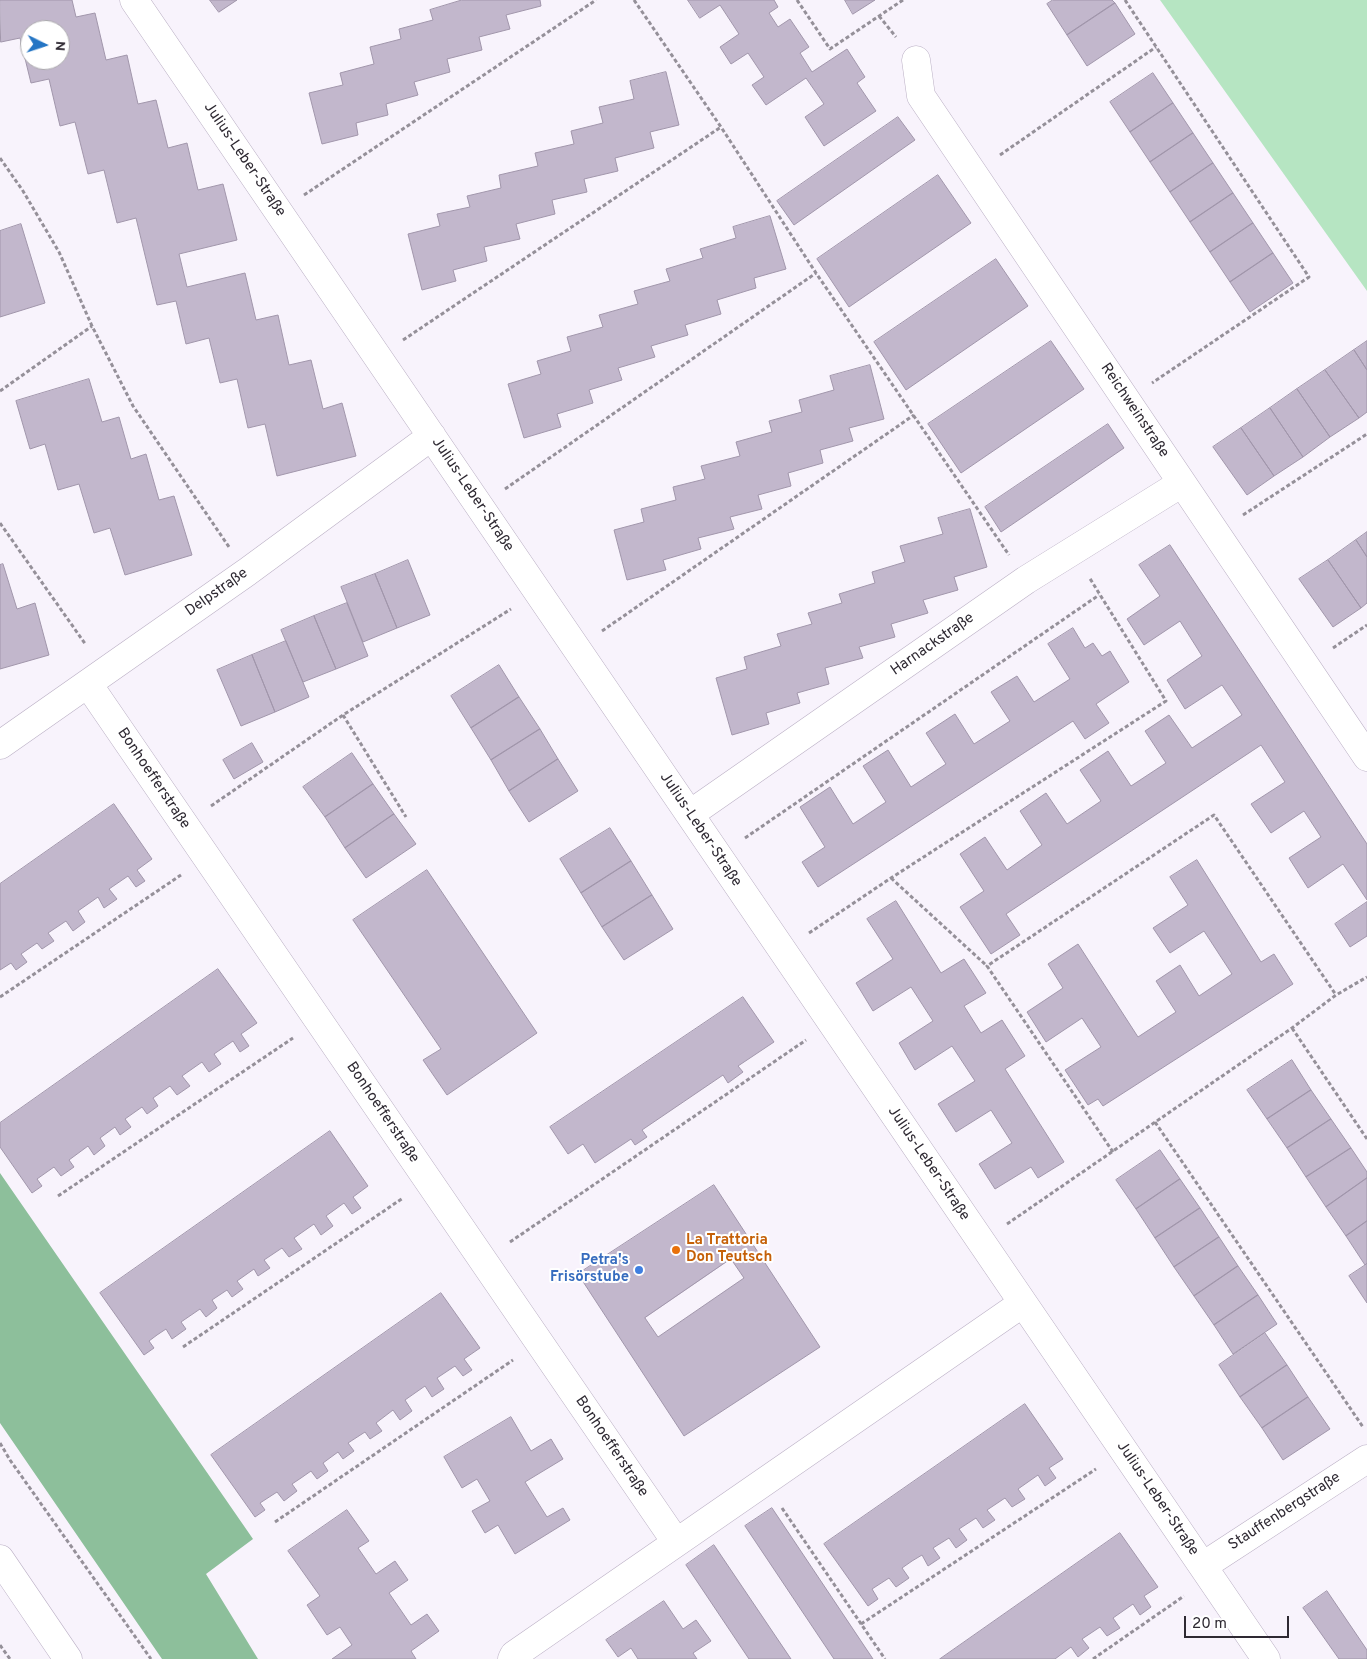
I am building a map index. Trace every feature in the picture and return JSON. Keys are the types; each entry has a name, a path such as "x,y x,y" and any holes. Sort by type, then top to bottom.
{"street":[{"name":"Julius-Leber-Straße","path":"134,0 1266,1659"},
{"name":"Reichweinstraße","path":"916,60 921,96 1367,757"},
{"name":"Delpstraße","path":"0,745 247,572 432,436"},
{"name":"Harnackstraße","path":"690,814 1026,580 1182,483"},
{"name":"Bonhoefferstraße","path":"96,678 184,824 676,1542"},
{"path":"512,1659 514,1655 1023,1302"},
{"name":"Stauffenbergstraße","path":"1207,1572 1367,1459"},
{"path":"0,1559 68,1659"}],"path":[{"path":"279,212 596,0"},
{"path":"634,0 721,127 816,273 1026,580"},
{"path":"797,0 830,49 903,0"},
{"path":"1125,0 1309,277 1126,400"},
{"path":"973,173 1156,46"},
{"path":"378,357 721,127"},
{"path":"0,158 23,191 59,252 92,326 133,406 247,572"},
{"path":"480,506 816,273"},
{"path":"0,391 92,326"},
{"path":"577,649 914,415"},
{"path":"1216,533 1367,434"},
{"path":"0,523 96,678"},
{"path":"783,951 891,878 1166,701 1099,595 1074,551"},
{"path":"184,824 343,715 538,592"},
{"path":"718,856 1099,595"},
{"path":"1306,667 1367,625"},
{"path":"343,715 406,817"},
{"path":"987,966 1214,815 1336,995"},
{"path":"0,997 207,857"},
{"path":"891,878 987,966 1112,1152"},
{"path":"982,1242 1292,1028 1336,995 1367,977"},
{"path":"58,1196 319,1021"},
{"path":"482,1260 832,1023"},
{"path":"1292,1028 1367,1139"},
{"path":"1155,1122 1367,1433"},
{"path":"183,1347 428,1180"},
{"path":"275,1522 539,1343"},
{"path":"0,1443 10,1460 151,1659"},
{"path":"861,1624 1124,1450"},
{"path":"764,1482 885,1659"},
{"path":"1092,1659 1207,1572"},
{"path":"0,1645 10,1659"}],"green space":[{"path":"1160,0 1367,0 1367,291"},
{"path":"0,1173 253,1539 206,1574 258,1659 162,1659 0,1423"}],"building":[{"path":"0,0 72,0 76,17 95,13 106,60 127,55 138,104 156,100 168,148 187,143 198,190 223,184 237,240 179,254 187,287 245,273 256,320 278,315 289,365 311,360 323,409 342,403 356,456 277,476 265,424 248,428 237,379 220,383 209,338 186,344 176,301 157,305 136,218 117,223 104,170 88,174 75,122 60,126 49,79 31,83 28,70 70,70 70,20 20,20 20,38 1,42"},
{"path":"210,0 237,0 219,12"},
{"path":"462,0 540,0 541,6 506,15 510,29 479,37 482,50 447,59 450,72 414,82 418,95 386,104 388,115 356,123 358,135 322,144 309,93 343,85 340,73 374,64 370,47 401,39 399,29 433,20 430,10"},
{"path":"688,0 774,0 778,7 769,13 778,27 790,19 809,47 800,53 812,72 847,49 865,77 857,83 876,111 824,146 805,117 824,104 806,78 766,105 752,85 764,77 748,53 731,64 720,47 739,34 720,5 700,18"},
{"path":"845,0 875,0 853,14"},
{"path":"1053,0 1112,0 1115,3 1067,35 1047,4"},
{"path":"1115,3 1135,34 1087,66 1067,35"},
{"path":"666,72 679,125 650,132 654,148 615,158 618,171 584,179 587,192 552,200 555,214 516,224 520,239 484,247 487,261 453,270 456,281 422,290 408,234 440,226 437,214 470,207 467,196 501,188 499,175 538,166 535,153 574,144 571,131 603,123 599,107 634,99 630,81"},
{"path":"1153,73 1173,103 1130,132 1110,102"},
{"path":"1173,103 1193,133 1150,162 1130,132"},
{"path":"898,117 915,140 794,225 777,201"},
{"path":"1193,133 1213,163 1170,192 1150,162"},
{"path":"1213,163 1233,193 1190,222 1170,192"},
{"path":"938,175 971,223 849,307 817,259"},
{"path":"1233,193 1253,223 1210,252 1190,222"},
{"path":"770,216 786,269 754,278 756,288 717,300 721,314 685,325 688,335 651,346 655,357 618,368 622,380 589,390 593,403 557,414 561,427 524,438 508,384 541,374 537,361 571,351 567,337 603,327 599,315 638,304 634,291 670,281 666,269 703,258 700,249 736,238 733,227"},
{"path":"1253,223 1273,253 1230,282 1210,252"},
{"path":"21,224 45,303 0,317 0,231"},
{"path":"1273,253 1293,283 1250,312 1230,282"},
{"path":"996,259 1028,306 906,390 874,342"},
{"path":"1051,341 1084,389 961,473 928,424"},
{"path":"1367,341 1367,370 1354,350"},
{"path":"1354,350 1367,370 1367,412 1359,418 1325,370"},
{"path":"870,365 884,419 849,428 853,441 820,450 823,463 788,473 791,486 758,495 762,509 730,517 734,529 698,538 701,549 663,560 666,570 627,580 614,530 644,522 641,509 676,500 673,487 705,479 701,466 740,456 736,442 772,432 769,421 802,412 799,400 834,390 830,376"},
{"path":"1325,370 1359,418 1330,437 1297,389"},
{"path":"89,379 102,422 119,417 131,459 146,454 159,500 174,496 192,555 125,575 110,528 94,533 79,484 58,490 45,444 30,449 16,401"},
{"path":"1297,389 1330,437 1303,457 1270,408"},
{"path":"1270,408 1303,457 1274,476 1241,428"},
{"path":"1108,424 1124,448 1001,532 985,507"},
{"path":"1241,428 1274,476 1247,495 1213,447"},
{"path":"970,509 987,567 954,577 958,590 923,600 928,613 891,624 895,637 859,647 863,658 825,668 829,684 797,693 800,703 766,713 769,724 732,735 716,678 747,669 744,657 781,646 777,634 812,624 808,613 842,603 839,594 875,583 872,572 905,562 900,546 943,534 938,518"},
{"path":"1367,532 1367,557 1356,540"},
{"path":"1356,540 1367,557 1367,603 1361,608 1328,560"},
{"path":"1170,545 1367,844 1367,900 1343,864 1308,888 1289,858 1321,837 1304,811 1271,833 1251,804 1285,782 1261,745 1006,914 1020,935 991,954 960,907 984,891 960,854 985,837 1007,870 1042,845 1020,811 1046,793 1067,824 1101,801 1080,770 1108,751 1131,786 1166,763 1145,731 1169,715 1192,748 1242,715 1222,685 1185,709 1167,680 1202,656 1180,621 1144,645 1127,619 1160,596 1139,565"},
{"path":"408,560 430,615 397,628 375,574"},
{"path":"1328,560 1361,608 1333,627 1299,579"},
{"path":"3,564 17,609 35,603 49,655 0,669 0,565"},
{"path":"375,574 397,628 363,642 341,587"},
{"path":"347,603 368,656 336,669 314,616"},
{"path":"314,616 336,669 303,682 281,630"},
{"path":"1073,628 1085,648 1093,643 1102,656 1110,651 1129,682 1096,704 1109,723 1085,739 1073,721 818,887 802,862 825,847 800,807 830,787 853,824 886,802 863,766 888,750 911,787 946,764 926,733 955,714 974,744 1010,721 991,692 1017,676 1034,702 1070,679 1048,644"},
{"path":"286,641 309,697 275,712 252,655"},
{"path":"252,655 275,712 241,726 217,670"},
{"path":"499,665 519,697 471,728 451,696"},
{"path":"519,697 540,729 491,760 471,728"},
{"path":"540,729 558,759 509,791 491,760"},
{"path":"252,743 263,762 234,779 223,760"},
{"path":"352,753 373,784 325,817 303,787"},
{"path":"558,759 578,791 529,822 509,791"},
{"path":"373,784 394,814 345,848 325,817"},
{"path":"114,804 152,859 137,870 145,881 136,887 128,876 109,889 117,899 104,908 98,897 78,911 85,922 73,931 66,921 48,933 54,941 42,949 37,943 21,954 27,962 16,970 11,963 0,970 0,884"},
{"path":"394,814 416,844 366,878 345,848"},
{"path":"610,828 631,861 581,893 560,859"},
{"path":"1197,860 1261,962 1274,954 1293,984 1103,1106 1098,1099 1088,1105 1065,1070 1101,1047 1082,1018 1046,1042 1027,1012 1063,988 1048,964 1078,944 1138,1037 1176,1012 1156,981 1180,965 1199,996 1232,974 1204,931 1170,953 1153,928 1188,905 1170,877"},
{"path":"631,861 652,895 602,927 581,893"},
{"path":"427,870 537,1033 447,1095 423,1060 441,1049 353,920"},
{"path":"652,895 673,929 624,960 602,927"},
{"path":"896,901 941,973 964,959 986,993 964,1006 981,1033 1002,1020 1025,1056 1005,1069 1064,1162 1038,1178 1031,1167 995,1189 979,1164 1012,1143 991,1110 956,1132 938,1104 975,1081 952,1046 915,1070 899,1043 933,1021 911,987 873,1011 856,983 893,959 867,919"},
{"path":"1367,902 1367,936 1350,947 1335,924"},
{"path":"218,969 257,1023 241,1034 249,1046 240,1052 233,1041 214,1054 221,1064 209,1072 202,1062 182,1076 190,1086 177,1095 170,1086 153,1098 158,1106 147,1114 142,1107 125,1119 131,1127 120,1135 115,1127 100,1138 105,1146 94,1155 88,1146 69,1160 74,1167 61,1176 54,1167 37,1179 42,1186 32,1193 0,1147 0,1123"},
{"path":"743,997 774,1042 738,1066 743,1072 728,1083 723,1075 642,1130 647,1137 635,1145 631,1139 595,1163 583,1144 568,1154 550,1127"},
{"path":"1292,1060 1311,1090 1267,1119 1247,1090"},
{"path":"1311,1090 1331,1119 1287,1148 1267,1119"},
{"path":"1331,1119 1351,1148 1306,1177 1287,1148"},
{"path":"330,1131 368,1186 353,1197 361,1208 352,1214 344,1203 326,1216 333,1226 321,1235 314,1224 294,1238 302,1249 289,1257 282,1248 264,1260 270,1268 258,1276 254,1269 237,1281 243,1289 232,1297 227,1290 212,1300 217,1308 206,1317 200,1309 181,1322 186,1329 172,1339 166,1329 157,1335 149,1341 154,1348 144,1355 100,1293"},
{"path":"1351,1148 1367,1172 1367,1178 1326,1207 1306,1177"},
{"path":"1160,1150 1180,1179 1136,1209 1116,1180"},
{"path":"1367,1178 1367,1221 1346,1236 1326,1207"},
{"path":"1180,1179 1200,1208 1155,1238 1136,1209"},
{"path":"714,1185 820,1347 684,1436 578,1274","holes":["731,1259 744,1278 658,1337 645,1318"]},
{"path":"1200,1208 1219,1237 1174,1267 1155,1238"},
{"path":"1367,1221 1367,1263 1365,1265 1346,1236"},
{"path":"1219,1237 1238,1266 1194,1296 1174,1267"},
{"path":"1367,1264 1367,1303 1349,1276"},
{"path":"1238,1266 1258,1295 1214,1325 1194,1296"},
{"path":"441,1293 480,1348 464,1359 472,1370 463,1376 455,1366 437,1378 444,1389 432,1397 425,1386 405,1400 412,1411 400,1420 393,1410 376,1423 382,1431 370,1439 365,1432 348,1443 354,1451 343,1459 338,1452 323,1463 328,1471 317,1479 311,1471 292,1484 297,1491 284,1501 277,1492 260,1503 265,1510 255,1517 211,1455"},
{"path":"1258,1295 1277,1324 1233,1354 1214,1325"},
{"path":"1265,1333 1287,1365 1240,1397 1219,1365"},
{"path":"1287,1365 1308,1397 1262,1428 1240,1397"},
{"path":"1308,1397 1330,1429 1283,1460 1262,1428"},
{"path":"1025,1404 1063,1459 1049,1468 1056,1478 1045,1486 1038,1475 1018,1489 1025,1499 1012,1507 1005,1498 987,1510 995,1520 983,1528 976,1518 959,1529 967,1540 956,1548 949,1538 933,1548 940,1558 928,1566 922,1555 912,1561 902,1568 909,1578 896,1587 889,1578 872,1589 878,1599 868,1606 824,1544"},
{"path":"511,1417 531,1451 551,1439 563,1459 525,1482 547,1517 563,1508 570,1520 515,1554 498,1525 485,1533 472,1511 490,1501 477,1479 462,1488 444,1457"},
{"path":"772,1508 873,1659 834,1659 745,1526"},
{"path":"347,1510 369,1541 358,1548 376,1574 395,1561 408,1580 389,1593 411,1625 427,1614 439,1631 411,1651 416,1659 332,1659 352,1645 340,1627 327,1635 307,1605 320,1596 288,1551"},
{"path":"1120,1533 1158,1587 1144,1596 1151,1607 1140,1615 1133,1604 1113,1618 1120,1628 1107,1636 1100,1627 1082,1639 1089,1648 1078,1657 1071,1647 1055,1659 940,1659"},
{"path":"714,1545 791,1659 749,1659 686,1565"},
{"path":"1327,1591 1367,1650 1367,1659 1339,1659 1303,1608"},
{"path":"664,1601 683,1629 696,1620 711,1641 693,1653 697,1659 638,1659 631,1648 618,1657 606,1640"}],"place":[{"name":"La Trattoria Don Teutsch","path":"676,1250"},
{"name":"Petra's Frisörstube","path":"639,1270"}]}
